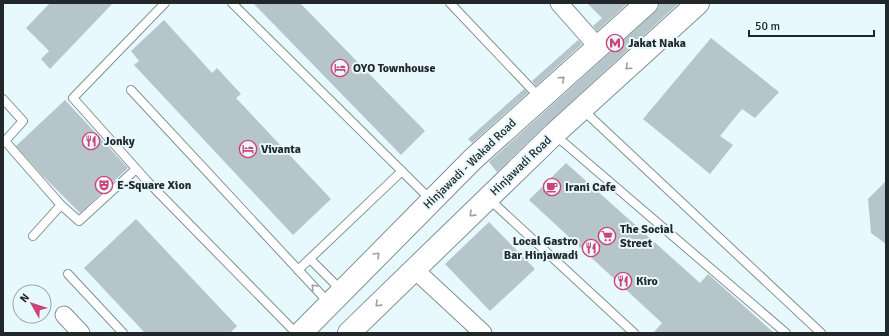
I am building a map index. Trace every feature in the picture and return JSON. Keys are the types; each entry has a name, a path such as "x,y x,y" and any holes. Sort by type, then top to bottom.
{"main road":[{"name":"Hinjawadi Road","path":"349,333 554,134 698,3"},
{"name":"Hinjawadi - Wakad Road","path":"301,333 473,159 598,47 637,6"}],"street":[{"path":"559,3 598,47"},
{"path":"414,269 483,333"},
{"path":"64,315 82,333"}],"lane":[{"path":"165,3 73,98 136,169 296,333"},
{"path":"232,3 431,201"},
{"path":"450,3 540,98"},
{"path":"131,90 298,270 336,297"},
{"path":"3,99 23,121 5,141 61,205 79,221 136,169"},
{"path":"582,109 821,333"},
{"path":"554,134 786,333"},
{"path":"298,270 402,171"},
{"path":"488,198 634,333"},
{"path":"33,236 61,205"},
{"path":"310,259 336,297"},
{"path":"68,274 123,333"}],"building":[{"path":"50,3 113,3 50,69 41,59 49,51 26,28"},
{"name":"OYO Townhouse","path":"253,3 300,3 425,131 401,155"},
{"path":"587,3 628,3 597,31 593,26 602,18"},
{"path":"659,3 679,3 497,172 489,162 655,12 659,7"},
{"name":"Vivanta","path":"164,20 212,73 217,68 241,94 236,98 331,199 293,235 134,65 139,61 131,51"},
{"path":"711,38 779,92 755,118 742,109 720,136 733,145 710,174 643,119"},
{"path":"578,40 582,44 536,86 532,81"},
{"path":"524,89 528,93 472,143 468,139"},
{"path":"65,100 128,168 80,213 16,146"},
{"name":"The Social Street","path":"566,163 700,283 708,274 774,333 653,333 662,323 529,200"},
{"path":"886,181 886,244 871,233 868,199"},
{"path":"136,219 237,326 230,333 145,333 84,268"},
{"path":"489,222 535,269 490,311 445,264"}],"place":[{"name":"Jakat Naka","path":"615,43"},
{"name":"OYO Townhouse","path":"340,68"},
{"name":"Jonky","path":"91,141"},
{"name":"Vivanta","path":"248,149"},
{"name":"E-Square Xion","path":"104,185"},
{"name":"Irani Cafe","path":"552,187"},
{"name":"The Social Street","path":"607,236"},
{"name":"Local Gastro Bar Hinjawadi","path":"591,248"},
{"name":"Kiro","path":"623,281"}]}
